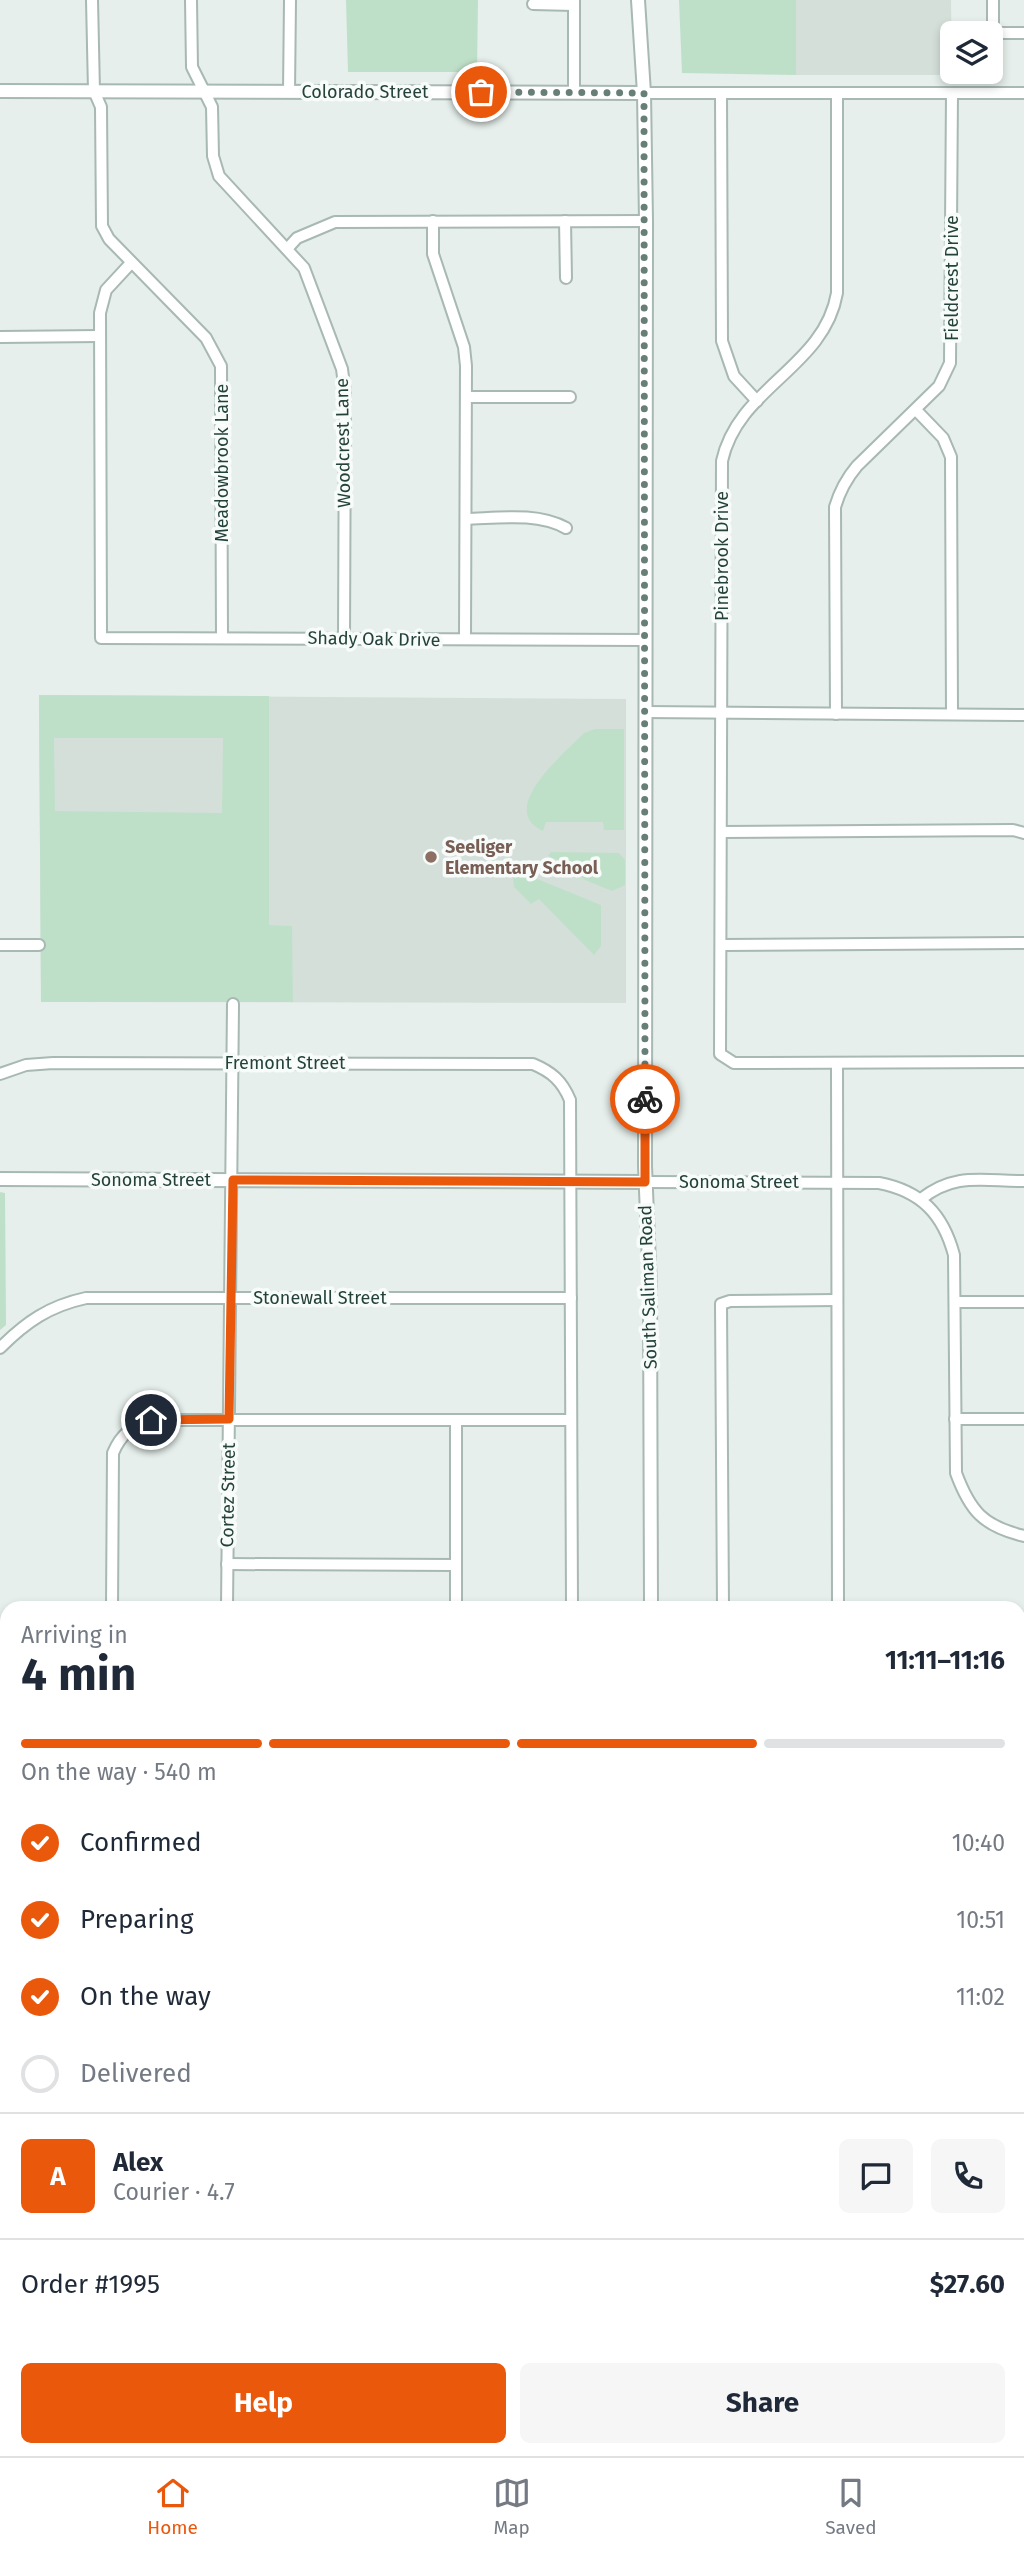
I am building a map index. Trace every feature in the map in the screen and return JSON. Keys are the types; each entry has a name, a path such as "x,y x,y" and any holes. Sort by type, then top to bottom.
{"street":[{"name":"Meadowbrook Lane","path":"93,0 94,91 101,107 102,226 109,239 131,263 206,338 221,366 222,638"},
{"name":"Woodcrest Lane","path":"191,0 192,67 212,107 213,156 219,176 287,248 309,277 344,381 344,639"},
{"path":"289,92 290,0"},
{"name":"South Saliman Road","path":"638,0 644,93 646,221 645,1182 650,1288 651,1601"},
{"path":"993,0 993,21"},
{"path":"533,4 574,2 574,92"},
{"path":"1003,33 1024,33"},
{"name":"Colorado Street","path":"0,91 1024,93"},
{"path":"721,93 722,341 734,376 757,401"},
{"name":"Pinebrook Drive","path":"837,93 837,293 833,315 818,339 757,401 731,432 722,461 720,1054 734,1063 837,1063"},
{"name":"Fieldcrest Drive","path":"836,714 835,506 846,479 939,386 950,363 952,93"},
{"path":"433,221 433,254 464,347 466,639"},
{"path":"565,221 566,278"},
{"path":"287,248 297,238 335,222 646,221"},
{"path":"0,337 100,336 103,297 131,263"},
{"name":"Shady Oak Drive","path":"100,336 101,638 646,640"},
{"path":"466,397 570,397"},
{"path":"916,410 943,438 951,457 952,713"},
{"path":"466,519 536,518 552,520 566,528"},
{"path":"645,712 1024,715"},
{"path":"722,832 1013,830 1024,833"},
{"path":"722,945 1024,943"},
{"path":"0,944 39,945"},
{"name":"Cortez Street","path":"227,1601 233,1004"},
{"path":"838,1601 837,1063 1024,1062"},
{"name":"Fremont Street","path":"0,1074 26,1065 53,1063 533,1064 552,1073 564,1086 570,1100 571,1182"},
{"name":"Sonoma Street","path":"0,1179 837,1182 899,1186 921,1199 936,1213 948,1233 954,1255 956,1473 965,1498 984,1520 1003,1531 1024,1536"},
{"path":"921,1199 940,1185 952,1181 1024,1181"},
{"path":"571,1182 572,1601"},
{"name":"Stonewall Street","path":"0,1348 25,1324 43,1312 60,1303 86,1298 571,1298"},
{"path":"723,1601 721,1304 730,1301 837,1300"},
{"path":"955,1302 1024,1302"},
{"path":"955,1419 1024,1419"},
{"path":"112,1601 113,1453 117,1443 130,1429 151,1420 571,1420"},
{"path":"456,1420 456,1601"},
{"path":"227,1564 456,1565"}],"shaded area":[{"path":"796,0 951,0 951,21 940,21 940,75 796,75"},
{"path":"39,695 626,699 626,1003 41,1002"}],"green space":[{"path":"346,0 478,0 477,72 348,72"},
{"path":"679,0 796,0 796,75 682,73"},
{"path":"39,695 269,696 269,925 292,926 293,1002 41,1002","holes":["54,738 223,738 222,813 55,811"]},
{"path":"595,729 624,729 624,830 604,830 603,822 546,822 543,831 530,821 527,809 530,795 551,766 584,733"},
{"path":"551,852 619,853 625,860 625,885 612,891 585,880 566,863 548,856"},
{"path":"525,874 601,905 601,946 594,955 539,899 531,904 514,887 513,878"},
{"path":"0,1192 5,1193 6,1325 0,1330"}],"way so far":[{"path":"481,92 644,93 645,1099"}],"place":[{"name":"Seeliger Elementary School","path":"431,857"}],"route":[{"path":"151,1420 229,1419 233,1180 645,1182 645,1099"}]}
